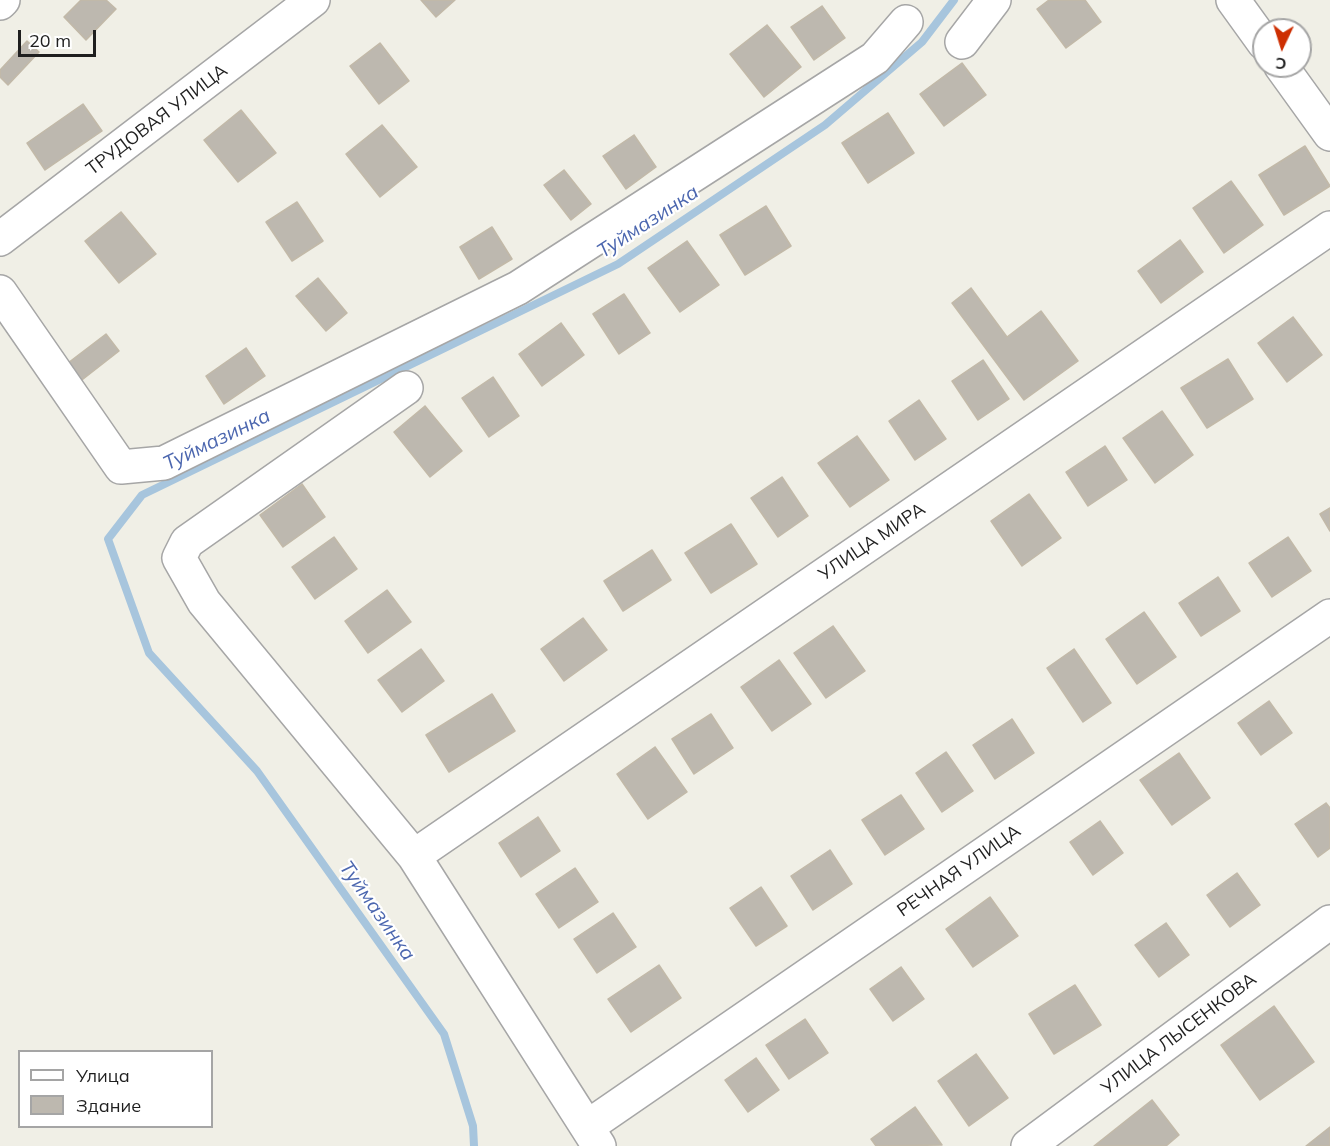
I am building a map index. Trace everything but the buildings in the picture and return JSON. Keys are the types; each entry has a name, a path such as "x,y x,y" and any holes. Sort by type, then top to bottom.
{"street":[{"name":"ТРУДОВАЯ УЛИЦА","path":"0,239 313,0"},
{"path":"962,42 994,0"},
{"path":"1233,0 1252,26"},
{"path":"0,292 121,467 164,463 518,288 875,58 906,22"},
{"path":"1290,78 1330,134"},
{"name":"УЛИЦА МИРА","path":"414,856 1330,228"},
{"path":"406,388 187,542 179,558 204,602 414,856 593,1136"},
{"name":"РЕЧНАЯ УЛИЦА","path":"593,1136 1330,616"},
{"name":"УЛИЦА ЛЫСЕНКОВА","path":"1028,1146 1330,922"}],"waterway":[{"name":"Туймазинка","path":"474,1146 473,1126 444,1034 257,771 149,653 108,539 142,495 618,264 825,125 922,42 954,0"}]}
